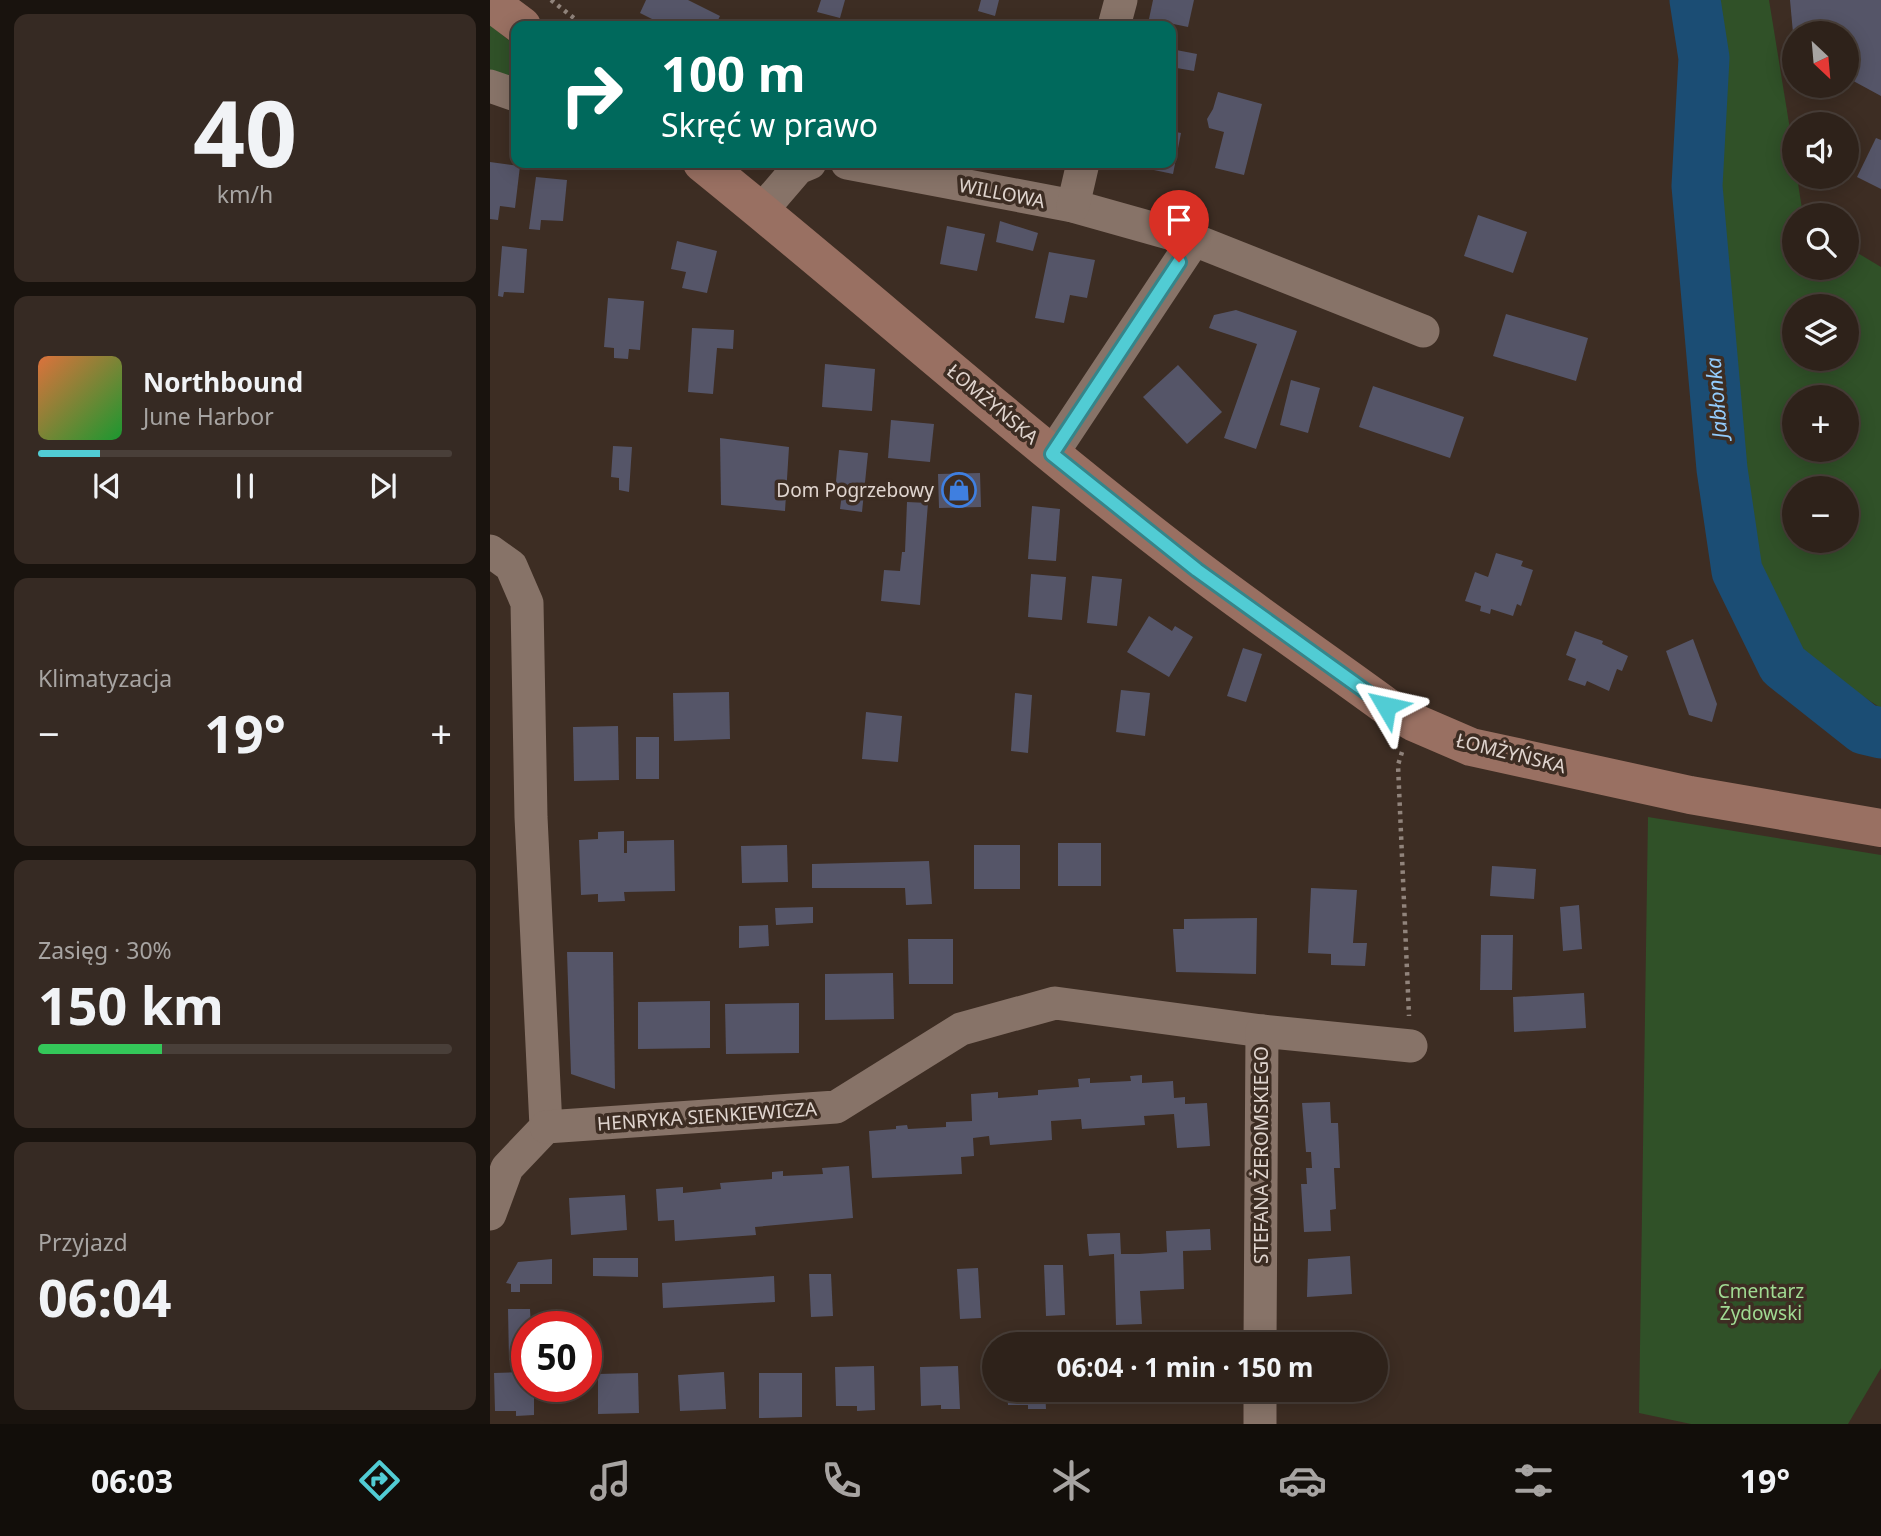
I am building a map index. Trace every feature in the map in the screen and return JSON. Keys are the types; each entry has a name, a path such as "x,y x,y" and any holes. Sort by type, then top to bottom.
{"main road":[{"path":"490,2 515,21"},
{"name":"ŁOMŻYŃSKA","path":"708,168 1052,454 1197,570 1386,706 1413,722 1471,747 1690,795 1881,828"}],"street":[{"path":"1115,21 1121,0"},
{"path":"490,86 511,93"},
{"path":"762,210 798,168"},
{"name":"WILLOWA","path":"873,168 1073,206 1082,168"},
{"path":"1073,206 1194,240 1423,331"},
{"path":"1052,454 1194,240"},
{"path":"490,1214 508,1168 546,1127 531,817 527,603 501,559"},
{"name":"HENRYKA SIENKIEWICZA","path":"546,1127 836,1107 961,1029 1055,1003 1262,1031"},
{"name":"STEFANA ŻEROMSKIEGO","path":"1261,1332 1262,1031 1411,1046"},
{"path":"1260,1402 1260,1424"}],"path":[{"path":"551,0 578,21"},
{"path":"1411,1046 1398,765 1413,722"}],"green space":[{"path":"1718,0 1769,0 1782,80 1782,98 1785,98 1787,112 1782,112 1782,189 1799,189 1801,203 1782,203 1782,280 1859,280 1859,254 1881,267 1881,708 1801,657 1767,592 1742,496 1718,171 1722,11"},
{"path":"490,25 511,42 511,78 490,70"},
{"name":"Cmentarz Żydowski","path":"1648,817 1881,855 1881,1368 1848,1424 1691,1424 1639,1413"}],"building":[{"path":"646,0 688,0 720,16 718,21 656,21 640,13"},
{"path":"821,0 845,0 840,18 817,12"},
{"path":"981,0 999,0 995,16 978,11"},
{"path":"1153,0 1194,0 1188,27 1176,25 1176,21 1149,19"},
{"path":"1790,0 1881,0 1881,96 1859,84 1859,21 1792,21"},
{"path":"1176,50 1197,54 1194,71 1176,68"},
{"path":"1218,92 1262,104 1244,175 1215,168 1224,132 1209,128 1207,119"},
{"path":"1176,132 1181,133 1176,159"},
{"path":"1876,138 1881,140 1881,189 1859,178"},
{"path":"490,162 520,168 515,208 500,206 498,220 490,219"},
{"path":"1144,168 1174,168 1173,174"},
{"path":"536,177 567,180 563,221 541,220 540,230 529,229"},
{"path":"1478,215 1527,232 1513,273 1464,256"},
{"path":"1000,221 1038,233 1033,251 996,242"},
{"path":"947,226 985,234 977,271 940,264"},
{"path":"677,241 717,251 707,293 682,288 686,272 671,269"},
{"path":"502,246 527,249 524,293 504,292 503,297 498,296"},
{"path":"1049,252 1095,260 1087,298 1070,295 1064,323 1035,318"},
{"path":"608,298 644,301 640,350 629,349 628,359 614,358 614,348 604,347"},
{"path":"1236,310 1297,331 1256,449 1224,438 1257,344 1209,328 1214,315"},
{"path":"1506,314 1588,338 1576,381 1493,356"},
{"path":"692,328 734,330 733,349 717,348 713,394 688,392"},
{"path":"825,364 875,369 872,411 822,407"},
{"path":"1178,365 1222,412 1187,444 1143,397"},
{"path":"1291,380 1320,388 1308,433 1280,425"},
{"path":"1373,386 1464,417 1450,458 1359,427"},
{"path":"891,420 934,424 930,462 888,458"},
{"path":"720,438 789,447 785,511 721,505"},
{"path":"613,446 632,447 629,492 619,490 619,478 611,477"},
{"path":"839,450 868,453 862,512 840,509 842,493 835,492"},
{"name":"Dom Pogrzebowy","path":"980,473 981,507 939,508 938,474"},
{"path":"907,502 928,503 920,605 881,601 884,570 900,571 902,552 905,552"},
{"path":"1032,506 1060,509 1056,561 1028,559"},
{"path":"1496,553 1523,561 1521,566 1533,570 1521,606 1517,604 1513,616 1491,609 1490,614 1480,611 1481,606 1465,601 1475,572 1488,577"},
{"path":"1031,574 1066,577 1062,620 1028,617"},
{"path":"1092,576 1122,579 1117,626 1087,623"},
{"path":"1149,616 1172,631 1175,626 1193,637 1169,677 1127,652"},
{"path":"1575,631 1603,641 1602,644 1628,656 1622,671 1617,669 1609,691 1587,681 1585,686 1568,680 1576,659 1566,655"},
{"path":"1693,639 1717,704 1712,722 1689,715 1666,651"},
{"path":"1243,648 1262,654 1246,702 1227,696"},
{"path":"1121,690 1150,693 1145,736 1116,732"},
{"path":"729,692 730,739 674,741 673,693"},
{"path":"1015,693 1032,695 1028,753 1011,751"},
{"path":"866,712 902,716 898,762 862,759"},
{"path":"618,726 619,780 574,781 573,727"},
{"path":"636,737 659,737 659,779 636,779"},
{"path":"624,831 624,853 627,853 627,841 674,840 675,891 624,892 625,901 598,902 598,894 581,895 579,840 598,839 598,832"},
{"path":"1058,843 1101,843 1101,886 1058,886"},
{"path":"787,845 788,882 742,883 741,846"},
{"path":"974,845 1020,845 1020,889 974,889"},
{"path":"929,861 932,904 906,905 905,888 812,888 812,864"},
{"path":"1492,866 1536,869 1534,899 1490,896"},
{"path":"1311,888 1357,890 1353,943 1367,943 1365,966 1331,965 1331,954 1308,953"},
{"path":"1579,905 1582,949 1563,951 1560,907"},
{"path":"813,907 813,923 776,925 775,908"},
{"path":"1257,918 1256,974 1176,972 1173,929 1184,929 1184,919"},
{"path":"768,925 769,946 739,948 739,926"},
{"path":"1481,935 1513,935 1512,990 1480,990"},
{"path":"908,939 953,939 953,984 909,984"},
{"path":"567,952 613,952 615,1089 571,1074"},
{"path":"893,973 894,1019 825,1020 825,974"},
{"path":"1584,993 1586,1028 1514,1032 1513,997"},
{"path":"710,1001 710,1048 638,1049 638,1002"},
{"path":"799,1003 799,1053 726,1054 725,1004"},
{"path":"1142,1075 1142,1083 1173,1081 1174,1098 1185,1097 1185,1104 1207,1103 1210,1146 1177,1148 1174,1114 1144,1116 1145,1125 1082,1129 1081,1119 1051,1121 1052,1140 990,1145 989,1136 973,1138 974,1156 961,1157 962,1174 872,1178 869,1131 896,1129 896,1126 907,1125 908,1129 946,1127 946,1122 972,1121 971,1094 998,1092 998,1098 1038,1095 1038,1090 1079,1087 1078,1079 1090,1078 1090,1083 1131,1081 1130,1076"},
{"path":"1330,1102 1331,1123 1338,1123 1340,1168 1334,1168 1336,1209 1330,1210 1331,1231 1304,1232 1301,1184 1307,1184 1306,1168 1312,1168 1311,1152 1306,1152 1302,1103"},
{"path":"849,1166 853,1218 755,1227 756,1235 675,1241 674,1220 658,1221 656,1189 683,1187 683,1193 721,1189 720,1183 772,1179 772,1172 783,1171 783,1176 823,1174 822,1168"},
{"path":"625,1195 627,1230 571,1235 569,1198"},
{"path":"1210,1229 1211,1250 1183,1251 1184,1289 1140,1291 1142,1324 1116,1325 1114,1254 1089,1256 1087,1234 1120,1233 1121,1254 1139,1254 1167,1252 1166,1231"},
{"path":"1350,1256 1352,1294 1307,1297 1308,1259"},
{"path":"593,1258 638,1258 638,1277 593,1276"},
{"path":"552,1259 552,1284 520,1284 520,1292 511,1292 511,1284 506,1283 518,1262"},
{"path":"1044,1265 1063,1265 1065,1315 1046,1316"},
{"path":"978,1268 981,1318 960,1319 957,1269"},
{"path":"809,1274 831,1274 833,1316 811,1317"},
{"path":"774,1276 775,1302 663,1308 662,1283"},
{"path":"508,1309 530,1309 511,1311 509,1360"},
{"path":"874,1366 875,1410 857,1411 857,1406 836,1406 835,1367"},
{"path":"958,1366 960,1409 941,1409 941,1405 921,1406 920,1367"},
{"path":"511,1372 511,1402 534,1402 534,1415 516,1416 516,1411 495,1411 494,1373"},
{"path":"724,1372 726,1409 680,1411 678,1375"},
{"path":"638,1373 639,1413 598,1414 598,1402 602,1402 602,1374"},
{"path":"759,1373 802,1373 802,1417 759,1418"},
{"path":"1008,1402 1046,1402 1046,1409 1028,1409 1028,1405 1008,1405"}],"waterway":[{"name":"Jabłonka","path":"1695,0 1704,58 1697,186 1722,469 1737,571 1783,665 1864,729 1881,733"}],"place":[{"name":"Dom Pogrzebowy","path":"959,490"}],"route":[{"path":"1179,262 1052,454 1197,570 1386,706"}]}
